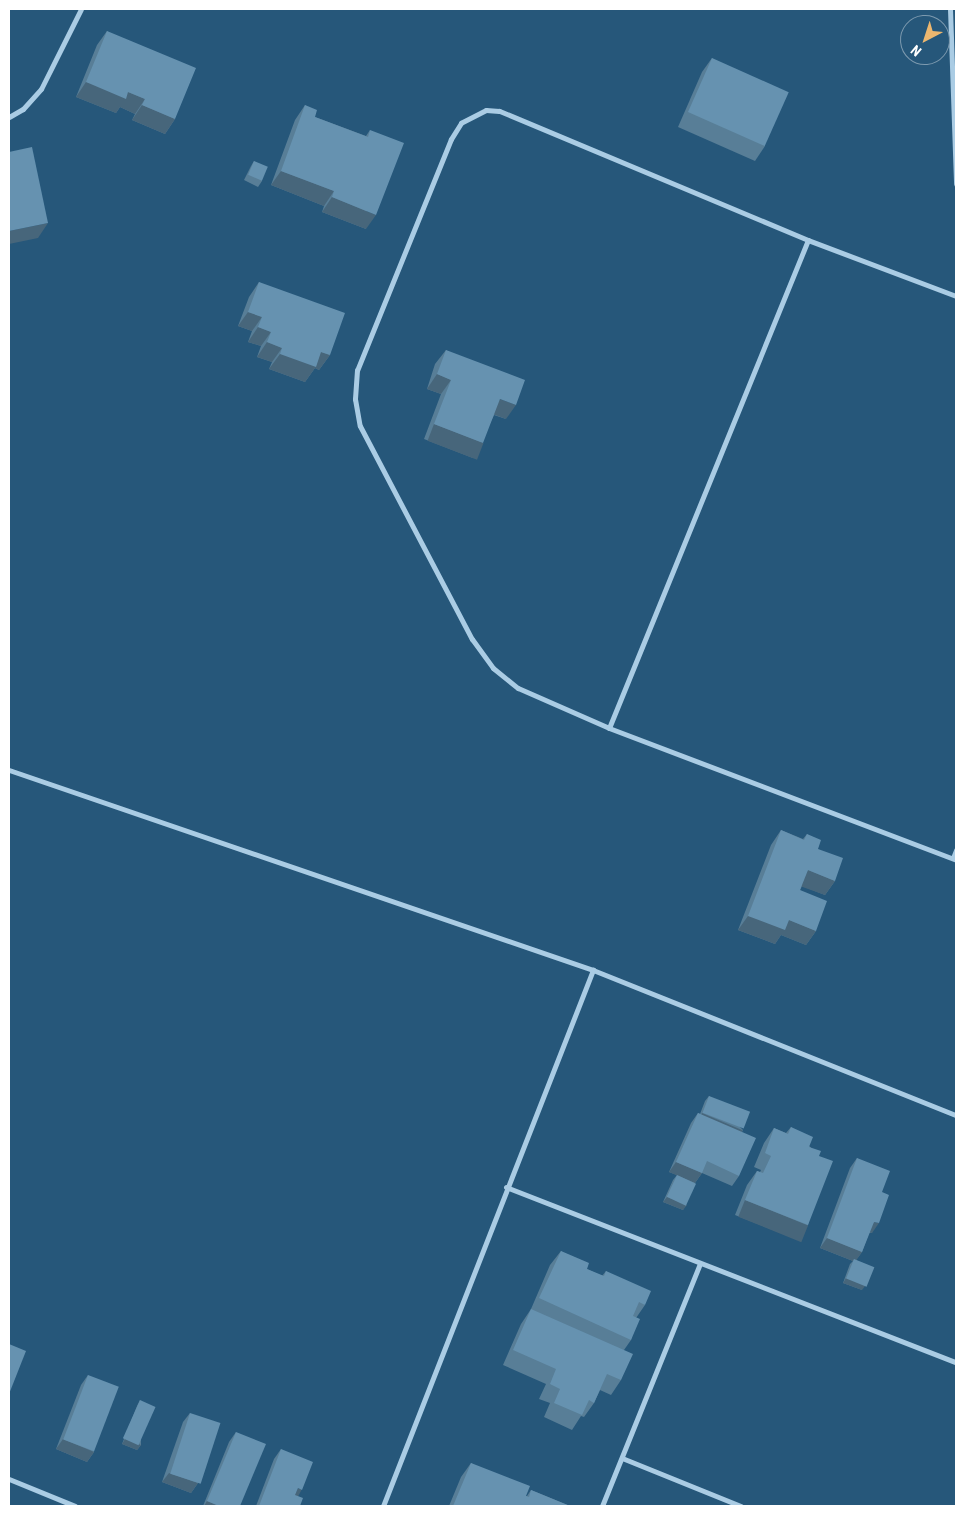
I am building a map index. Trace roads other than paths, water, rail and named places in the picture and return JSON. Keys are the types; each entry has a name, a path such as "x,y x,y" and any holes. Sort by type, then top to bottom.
{"street":[{"path":"9,117 23,109 41,88 81,9"},
{"path":"950,9 956,184"},
{"path":"956,296 808,240 499,112 486,110 461,123 451,139 357,370 355,399 360,426 472,639 493,668 518,688 609,728 955,859 956,850"},
{"path":"609,728 808,240"},
{"path":"9,770 593,970 956,1115"},
{"path":"383,1506 506,1187 593,970"},
{"path":"506,1187 956,1362"},
{"path":"602,1506 700,1264"},
{"path":"622,1458 742,1506"},
{"path":"9,1480 75,1506"}]}
